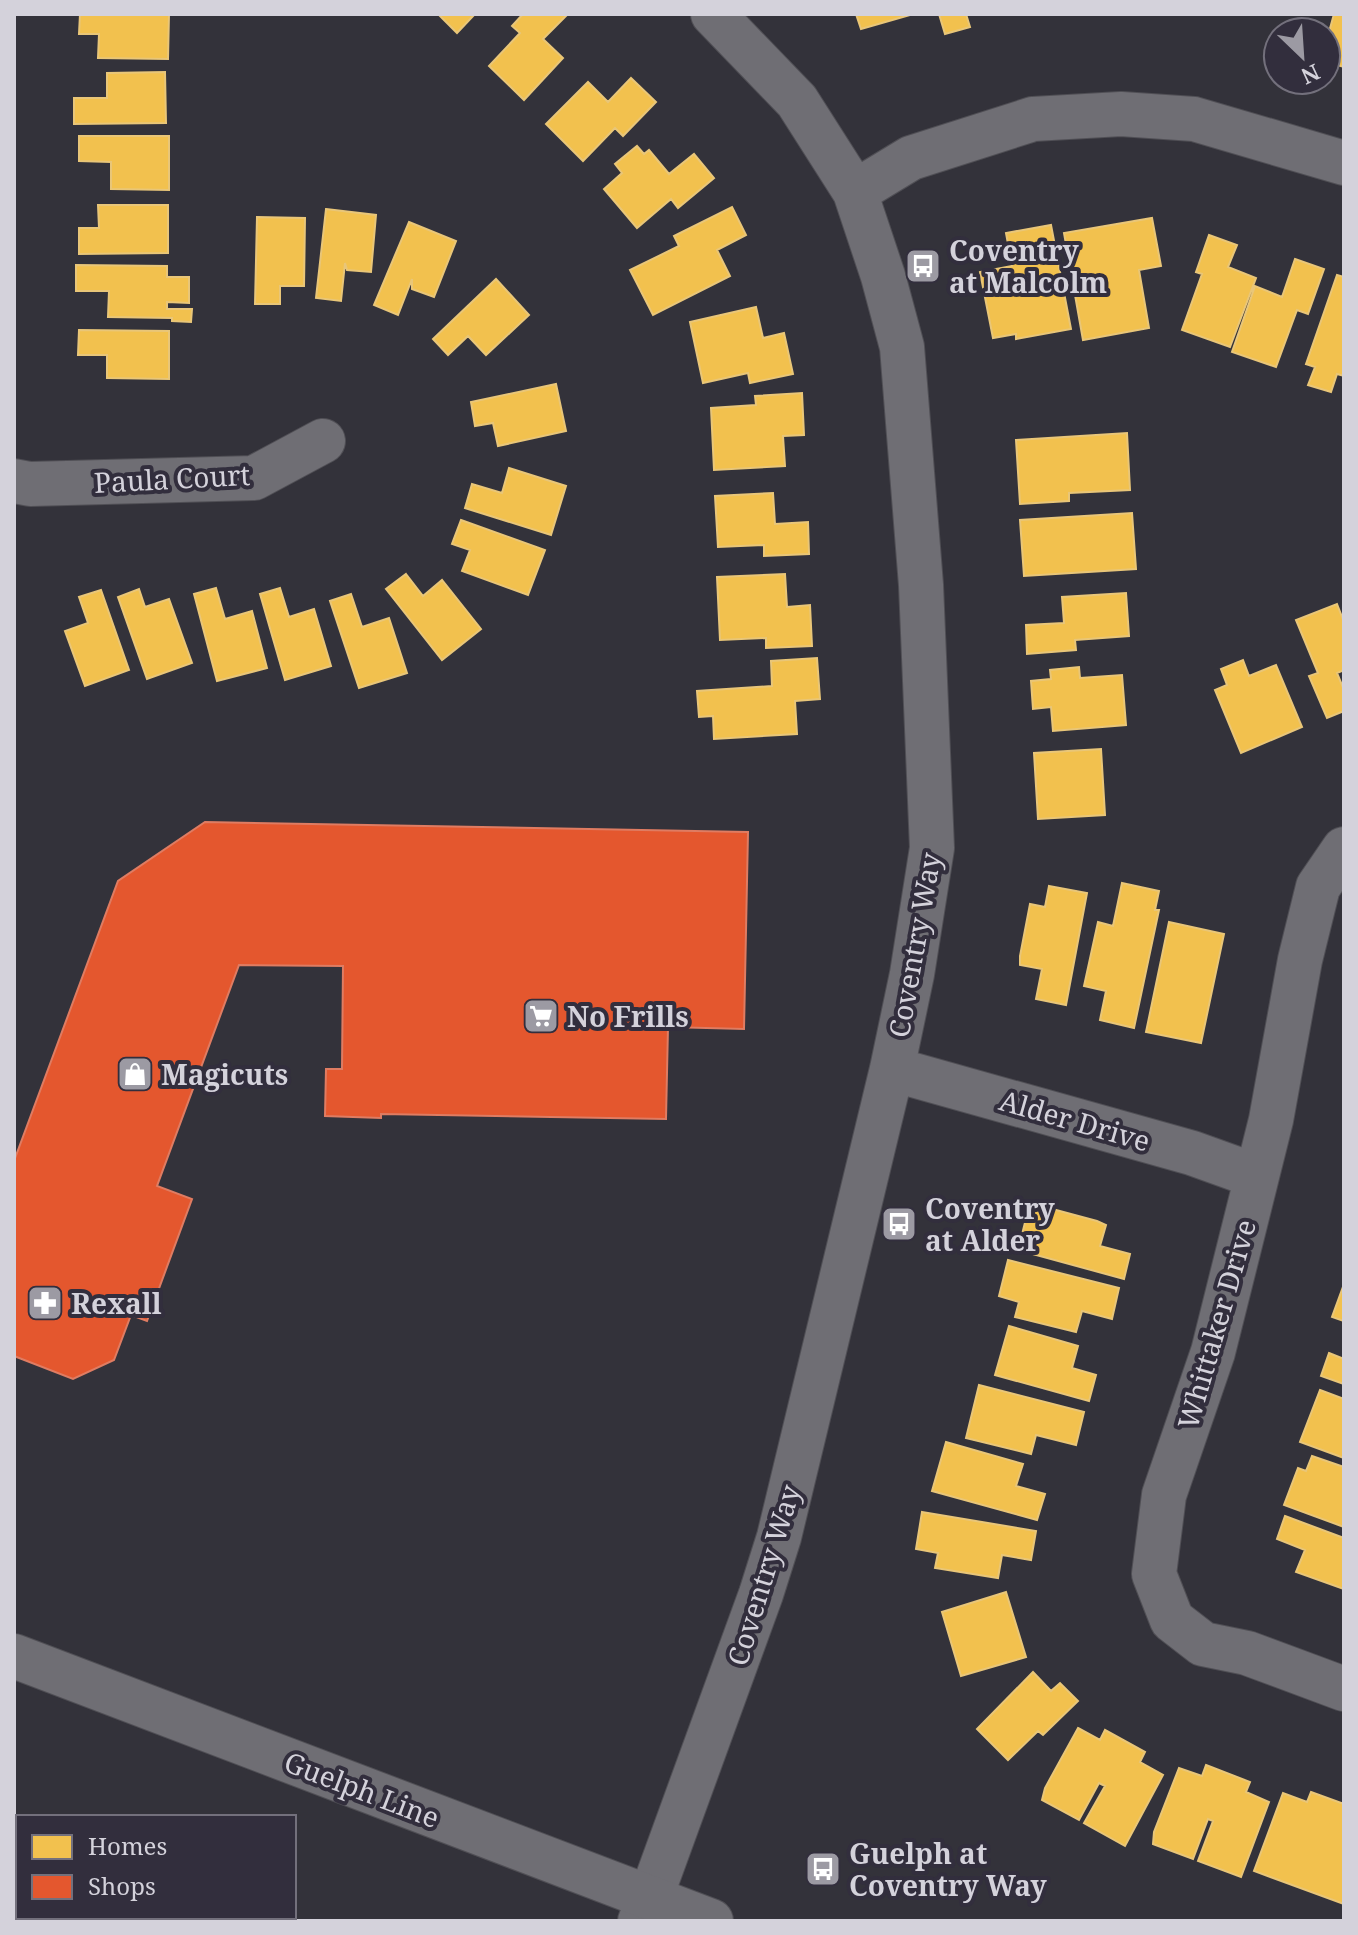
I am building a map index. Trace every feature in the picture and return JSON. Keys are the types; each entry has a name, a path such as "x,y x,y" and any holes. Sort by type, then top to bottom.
{"street":[{"name":"Coventry Way","path":"645,1910 779,1537 892,1069 912,974 932,848 921,585 902,347 883,276 855,192 797,101 713,14"},
{"path":"855,192 911,158 1033,119 1047,118 1121,114 1194,119 1344,163"},
{"name":"Paula Court","path":"14,481 30,484 254,478 323,441"},
{"name":"Whittaker Drive","path":"1344,849 1318,887 1300,960 1271,1120 1213,1352 1164,1495 1154,1574 1172,1620 1203,1644 1247,1653 1344,1689"},
{"name":"Alder Drive","path":"892,1069 1192,1153 1256,1176"},
{"name":"Guelph Line","path":"14,1656 645,1910 711,1921"}],"building: Homes":[{"path":"80,14 169,14 168,59 98,58 99,34 79,34"},
{"path":"438,14 475,14 457,33"},
{"path":"523,14 567,15 543,39 563,58 524,100 489,66 520,33 512,26"},
{"path":"856,14 910,14 910,15 861,29"},
{"path":"939,14 966,14 970,27 945,34"},
{"path":"1344,14 1344,67 1342,16 1333,16"},
{"path":"165,72 166,123 74,124 74,98 107,98 107,73"},
{"path":"631,78 656,102 623,136 615,128 583,161 546,124 588,82 608,102"},
{"path":"79,136 169,136 169,190 111,189 111,162 79,161"},
{"path":"637,146 644,154 649,150 669,174 694,154 714,178 678,208 671,199 637,228 604,189 622,173 615,164"},
{"path":"98,205 168,205 168,253 79,254 79,228 99,228"},
{"path":"732,207 746,235 717,250 730,276 653,315 630,270 679,246 674,236"},
{"path":"326,209 376,215 371,272 347,270 345,263 341,301 316,298"},
{"path":"257,217 305,218 304,286 280,286 280,304 255,304"},
{"path":"1152,218 1161,266 1139,270 1149,328 1083,340 1064,233"},
{"path":"409,222 456,241 434,297 412,289 412,279 398,315 374,305"},
{"path":"1051,225 1071,329 1016,339 1016,334 993,338 980,272 1012,266 1006,233"},
{"path":"1209,235 1237,245 1228,267 1256,278 1230,347 1182,330 1202,274 1196,272"},
{"path":"1295,259 1324,269 1308,314 1297,310 1276,367 1232,352 1255,286 1282,297"},
{"path":"76,265 167,266 167,277 189,277 189,303 167,302 167,309 192,309 191,322 172,321 172,318 108,317 109,291 76,291"},
{"path":"1337,275 1344,277 1344,376 1337,374 1331,392 1308,385 1315,367 1306,364"},
{"path":"496,279 529,315 486,355 468,336 448,355 433,339"},
{"path":"756,307 763,338 784,333 793,374 750,383 748,373 703,383 690,322"},
{"path":"79,330 169,331 169,379 107,378 107,355 78,355"},
{"path":"556,384 566,431 498,446 493,423 475,426 471,402"},
{"path":"802,393 804,435 783,436 785,466 714,470 711,408 756,405 755,396"},
{"path":"1127,433 1130,490 1069,493 1069,501 1020,504 1016,440"},
{"path":"509,468 566,486 551,535 465,508 472,484 502,493"},
{"path":"773,493 775,524 808,522 809,554 764,556 764,545 718,547 715,496"},
{"path":"1132,513 1136,569 1024,576 1020,520"},
{"path":"461,520 545,550 528,595 462,571 470,550 452,544"},
{"path":"406,574 423,596 442,580 481,629 442,660 386,589"},
{"path":"785,574 787,607 810,605 812,646 766,648 766,638 720,640 717,577"},
{"path":"216,588 225,619 252,611 267,668 217,681 194,594"},
{"path":"280,588 289,617 314,609 331,666 285,680 260,594"},
{"path":"139,589 145,607 169,599 192,663 147,679 118,597"},
{"path":"101,590 129,670 85,686 65,631 88,623 79,597"},
{"path":"1126,593 1129,636 1075,640 1076,650 1027,654 1026,625 1064,623 1062,597"},
{"path":"351,594 362,627 389,618 407,673 359,688 330,601"},
{"path":"1337,604 1344,622 1344,670 1337,673 1344,690 1344,711 1327,718 1309,676 1318,673 1296,620"},
{"path":"817,658 820,699 795,701 797,734 714,739 713,716 699,717 697,691 772,686 771,661"},
{"path":"1243,660 1249,676 1276,665 1302,727 1241,753 1215,690 1227,685 1221,669"},
{"path":"1079,667 1080,678 1122,675 1126,725 1053,731 1051,707 1033,709 1031,681 1051,679 1050,670"},
{"path":"1101,749 1105,815 1038,819 1034,753"},
{"path":"1122,883 1159,891 1155,910 1159,910 1134,1028 1100,1020 1106,991 1084,986 1098,922 1113,926"},
{"path":"1049,886 1087,893 1066,1005 1036,999 1042,969 1020,965 1030,904 1045,907"},
{"path":"1169,922 1224,934 1201,1043 1146,1032"},
{"path":"1030,1203 1106,1225 1100,1246 1130,1254 1124,1279 1018,1250"},
{"path":"1008,1260 1119,1288 1112,1319 1082,1311 1076,1332 1015,1317 1019,1302 999,1296"},
{"path":"1344,1284 1344,1321 1332,1317"},
{"path":"1009,1326 1078,1346 1072,1368 1096,1375 1089,1401 995,1375"},
{"path":"1329,1353 1344,1359 1344,1384 1321,1376"},
{"path":"979,1385 1084,1412 1076,1445 1036,1435 1031,1454 966,1438"},
{"path":"1320,1390 1344,1399 1344,1458 1300,1442"},
{"path":"946,1442 1023,1464 1016,1486 1045,1494 1037,1520 932,1491"},
{"path":"1312,1456 1344,1467 1344,1527 1284,1505 1298,1468 1306,1471"},
{"path":"922,1512 1036,1531 1031,1560 1002,1555 998,1578 935,1568 938,1553 916,1549"},
{"path":"1285,1516 1344,1538 1344,1589 1296,1572 1305,1550 1277,1539"},
{"path":"1006,1592 1026,1657 961,1676 942,1612"},
{"path":"1033,1672 1051,1691 1060,1683 1078,1701 1043,1735 1038,1731 1008,1760 977,1729"},
{"path":"1078,1728 1100,1740 1105,1730 1145,1752 1140,1762 1163,1775 1125,1846 1084,1823 1105,1786 1099,1783 1079,1820 1042,1800 1045,1788"},
{"path":"1206,1765 1250,1782 1246,1792 1269,1802 1241,1877 1198,1861 1213,1821 1208,1819 1193,1859 1153,1844 1154,1832 1179,1768 1202,1776"},
{"path":"1311,1792 1344,1804 1344,1904 1254,1871 1283,1793 1307,1802"}],"building: Shops":[{"path":"205,822 748,832 744,1029 668,1027 666,1119 381,1114 381,1118 325,1116 326,1069 342,1069 343,966 239,965 157,1186 192,1199 147,1321 131,1315 114,1360 73,1379 14,1356 14,1161 118,881"}],"place":[{"name":"Coventry at Malcolm","path":"923,266"},
{"name":"No Frills","path":"541,1016"},
{"name":"Magicuts","path":"135,1074"},
{"name":"Coventry at Alder","path":"899,1224"},
{"name":"Rexall","path":"45,1303"},
{"name":"Guelph at Coventry Way","path":"823,1869"}]}
